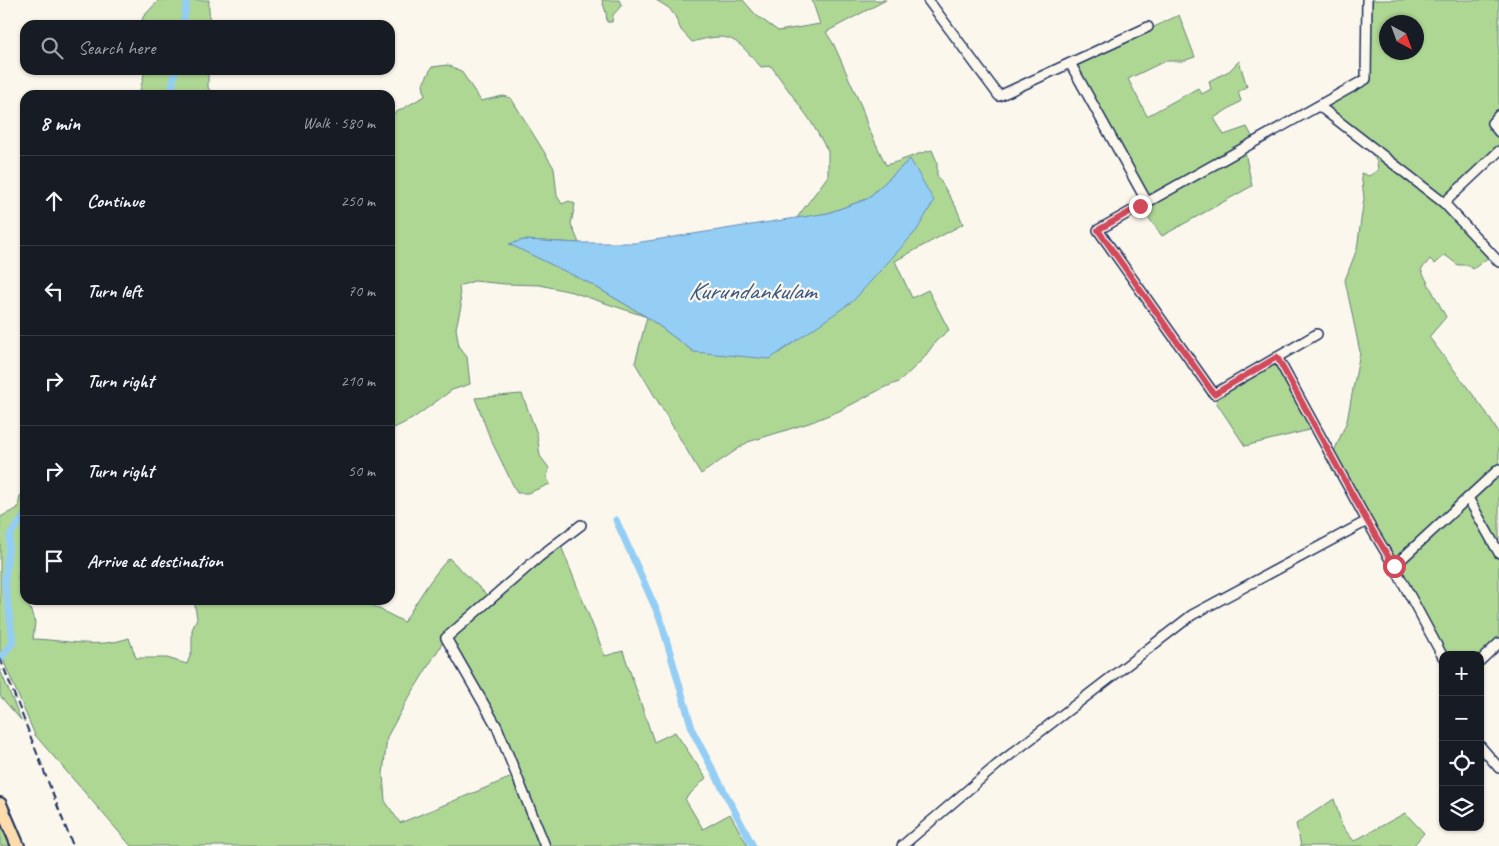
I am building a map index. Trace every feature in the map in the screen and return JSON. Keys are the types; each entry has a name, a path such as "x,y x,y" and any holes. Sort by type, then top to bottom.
{"highway":[{"path":"0,804 18,846"}],"street":[{"path":"928,0 999,96 1148,27"},
{"path":"1317,334 1214,394 1098,230 1366,79 1367,0"},
{"path":"1070,63 1147,202"},
{"path":"1319,106 1444,203 1499,262"},
{"path":"1499,115 1492,123 1499,132"},
{"path":"1444,203 1499,151"},
{"path":"1277,357 1440,651"},
{"path":"1394,566 1499,469"},
{"path":"1468,498 1499,553"},
{"path":"902,846 997,765 1192,615 1367,521"},
{"path":"545,846 497,727 446,638 539,557 581,525"},
{"path":"1484,657 1499,643"},
{"path":"1484,751 1499,768"}],"green space":[{"path":"159,0 209,0 209,20 142,20"},
{"path":"602,0 619,0 622,5 613,15 612,22 607,22"},
{"path":"656,0 743,0 756,15 778,31 820,24 812,0 886,0 826,32 834,45 862,108 867,125 886,165 932,150 937,162 937,175 956,207 963,224 895,261 912,298 928,290 949,330 936,341 923,359 899,382 885,387 839,411 809,423 748,442 701,474 635,363 647,317 694,352 888,261 917,230 910,159 867,199 828,213 796,219 828,176 828,151 810,120 771,66 761,67 738,43 725,37 692,42 681,30 669,8"},
{"path":"1371,0 1499,0 1499,156 1449,204 1324,108 1369,80"},
{"path":"1179,15 1195,57 1183,61 1165,61 1128,79 1147,116 1198,88 1202,94 1211,89 1209,81 1229,71 1239,61 1247,87 1238,92 1241,101 1214,118 1224,135 1247,127 1253,138 1149,195 1075,65"},
{"path":"448,65 461,71 481,101 503,96 511,98 554,168 557,196 562,204 569,201 575,204 571,224 579,243 524,240 510,244 589,283 647,317 572,292 540,285 474,281 459,286 461,306 456,328 459,347 467,357 470,384 452,390 412,419 395,428 395,113 425,96 423,84 432,67"},
{"path":"144,75 208,75 210,90 140,90"},
{"path":"1368,147 1442,206 1489,257 1473,269 1468,265 1458,265 1445,255 1435,264 1430,259 1421,270 1446,317 1429,337 1486,412 1499,434 1499,462 1395,560 1377,534 1333,454 1347,421 1360,352 1345,280 1357,249 1364,198 1361,173 1369,176 1378,170 1377,162"},
{"path":"1245,152 1252,186 1162,236 1140,206"},
{"path":"1270,365 1277,365 1313,429 1245,446 1216,402 1219,396"},
{"path":"522,394 537,434 540,456 549,468 547,478 550,484 528,493 517,493 490,438 475,398"},
{"path":"1499,472 1499,647 1484,661 1484,651 1442,651 1398,567"},
{"path":"20,496 20,570 18,577 20,582 20,605 29,605 35,622 33,639 105,643 129,638 136,658 167,658 187,664 192,651 192,630 197,618 195,605 372,605 404,622 442,565 449,558 488,596 447,632 387,737 383,774 385,801 400,823 512,777 539,846 131,846 35,735 0,650 0,519 2,516 18,508"},
{"path":"561,546 605,656 623,651 654,742 675,732 706,778 685,799 703,829 730,814 748,846 548,846 500,726 450,638 498,595"},
{"path":"0,670 21,720 0,696"},
{"path":"1334,799 1342,826 1354,841 1405,813 1424,833 1413,846 1301,846 1296,824"},
{"path":"0,818 12,846 0,846"}],"water":[{"name":"Kurundankulam","path":"910,159 934,201 917,230 853,301 770,359 694,352 647,317 589,283 509,244 524,240 579,243 635,243 828,213 867,199"}],"waterway":[{"path":"184,20 187,0"},
{"path":"172,90 174,75"},
{"path":"616,520 660,618 693,732 753,846"},
{"path":"0,659 13,642 5,581 10,535 20,522"}],"railway":[{"path":"0,658 73,846"}],"route":[{"path":"1140,206 1098,230 1214,394 1277,357 1367,521 1394,566"}]}
